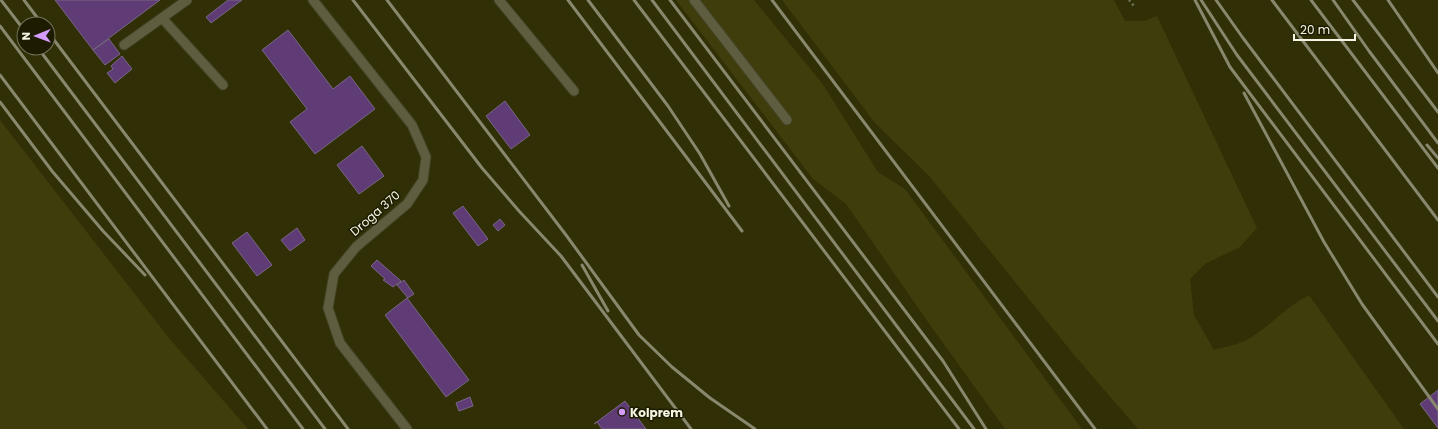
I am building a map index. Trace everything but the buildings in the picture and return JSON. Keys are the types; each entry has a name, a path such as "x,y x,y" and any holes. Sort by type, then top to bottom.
{"lane":[{"path":"124,45 187,0"},
{"name":"Droga 370","path":"313,0 412,125 426,157 423,180 407,204 356,247 334,274 328,308 340,343 407,429"},
{"path":"499,0 574,90"},
{"path":"694,0 787,120"},
{"path":"162,18 223,86"}],"path":[{"path":"1129,0 1134,6"}],"shaded area":[{"path":"0,0 1438,0 1438,429 0,429"},
{"path":"676,0 754,0 822,83 878,172 905,189 1082,429 1005,429 930,325 846,204 813,179"},
{"path":"782,0 1114,0 1125,21 1144,21 1157,16 1257,228 1240,247 1205,264 1190,279 1194,315 1214,350 1237,344 1250,338 1301,299 1309,295 1404,429 1138,429 1075,356 930,177 875,123"},
{"path":"0,120 169,338 248,429 0,429"}],"railway":[{"path":"1,0 16,20"},
{"path":"24,0 36,16"},
{"path":"353,0 482,168 561,256 691,429"},
{"path":"387,0 566,235 639,335 672,367 710,398 755,429"},
{"path":"568,0 742,231"},
{"path":"588,0 668,106 700,154 729,206"},
{"path":"634,0 959,429"},
{"path":"652,0 974,429"},
{"path":"670,0 943,361 986,429"},
{"path":"772,0 1095,429"},
{"path":"1195,0 1230,67 1438,344"},
{"path":"1201,0 1237,55 1438,321"},
{"path":"1216,0 1438,297"},
{"path":"1272,0 1438,220"},
{"path":"1311,0 1438,168"},
{"path":"1333,0 1438,143"},
{"path":"1353,0 1438,112"},
{"path":"1388,0 1438,73"},
{"path":"0,26 303,429"},
{"path":"56,43 348,429"},
{"path":"44,56 325,429"},
{"path":"0,75 267,429"},
{"path":"1244,93 1324,242 1362,304 1438,409"},
{"path":"0,102 52,171 103,231 145,275"},
{"path":"1427,145 1438,158"},
{"path":"582,265 608,311"}],"place":[{"name":"Kolprem","path":"622,412"}]}
